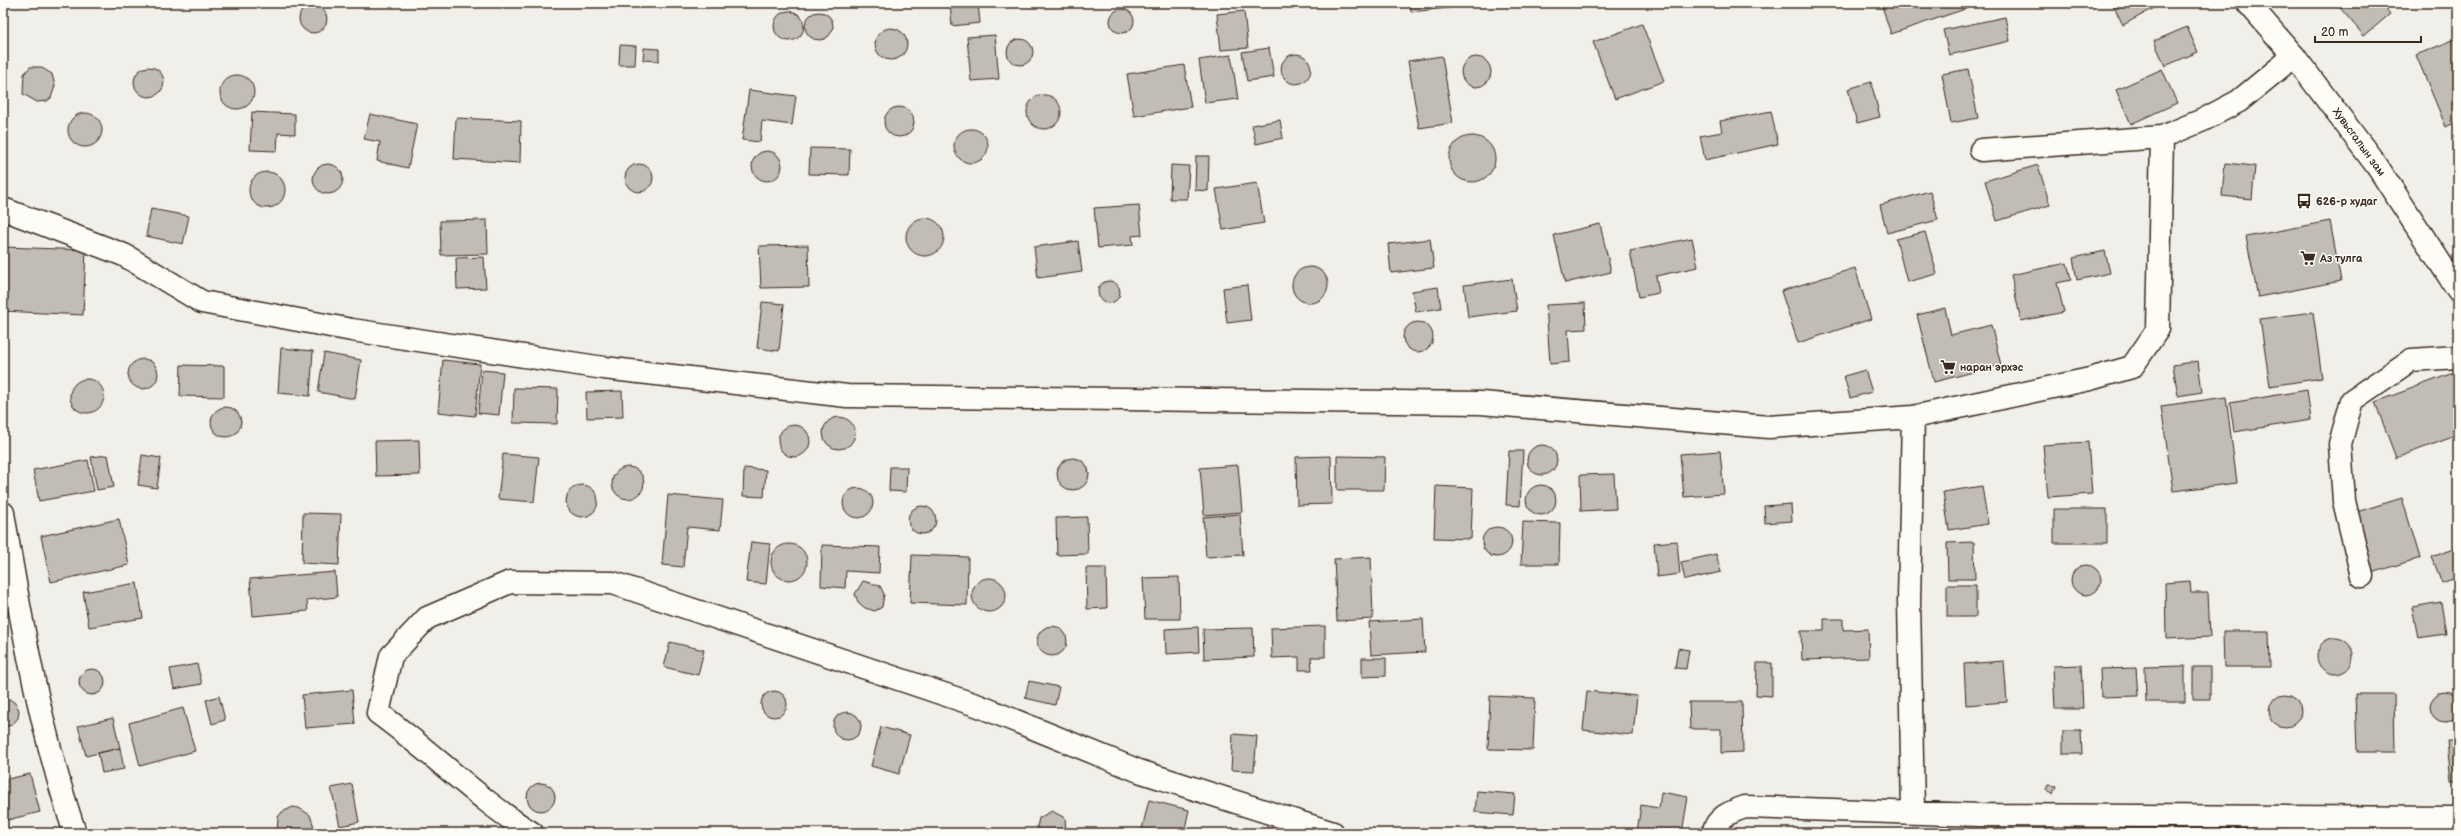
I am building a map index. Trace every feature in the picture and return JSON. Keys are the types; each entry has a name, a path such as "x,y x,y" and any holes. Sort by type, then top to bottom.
{"street":[{"name":"Хувьсгалын зам","path":"2248,3 2294,56 2377,166 2458,290"},
{"path":"1981,150 2162,137 2203,120 2239,101 2294,56"},
{"path":"3,209 124,255 202,302 352,330 604,368 847,396 1481,403 1769,427 1913,417 2090,379 2132,367 2158,329 2162,137"},
{"path":"2362,576 2344,501 2340,444 2352,400 2411,360 2458,357"},
{"path":"1913,417 1909,600 1913,812"},
{"path":"3,513 44,723 61,792 75,833"},
{"path":"532,833 517,824 414,739 378,713 391,656 427,618 510,582 612,582 979,706 1139,771 1333,833"},
{"path":"1713,833 1715,827 1727,813 1745,807 1913,812 1986,824 2458,818"}],"building":[{"path":"104,3 125,3 116,7"},
{"path":"950,3 978,3 980,23 952,26"},
{"path":"1410,3 1457,3 1457,7 1411,12"},
{"path":"1881,3 1983,3 1891,34"},
{"path":"2112,3 2156,3 2158,6 2123,25"},
{"path":"2336,3 2381,3 2390,14 2364,36"},
{"path":"313,5 323,9 327,19 323,29 313,33 303,29 299,19 303,9"},
{"path":"1117,9 1127,9 1134,16 1134,26 1127,33 1117,33 1110,26 1110,16"},
{"path":"789,11 795,12 803,20 803,32 795,40 789,41 783,40 775,32 774,26 775,20 783,12"},
{"path":"1244,11 1248,48 1221,50 1217,14"},
{"path":"819,12 825,13 829,16 832,20 832,32 829,36 825,39 819,40 813,39 809,36 806,32 805,26 806,20 809,16 813,13"},
{"path":"2005,17 2010,41 1949,55 1943,30"},
{"path":"1642,24 1664,81 1615,99 1593,42"},
{"path":"2187,27 2198,52 2165,66 2154,41"},
{"path":"888,28 894,28 904,35 907,44 906,50 900,57 894,60 888,60 878,53 875,47 875,41 882,31"},
{"path":"995,35 999,79 971,81 967,37"},
{"path":"2458,38 2458,121 2446,127 2416,55"},
{"path":"1020,39 1029,43 1033,52 1029,61 1020,65 1011,61 1007,52 1011,43"},
{"path":"620,45 636,46 635,65 619,65"},
{"path":"644,48 659,49 659,61 643,60"},
{"path":"1269,48 1274,77 1247,81 1242,52"},
{"path":"1296,54 1307,58 1311,69 1307,80 1296,84 1285,80 1281,69 1285,58"},
{"path":"1231,55 1238,99 1205,103 1199,60"},
{"path":"1442,56 1453,123 1419,128 1408,61"},
{"path":"1476,57 1487,61 1491,72 1487,83 1476,87 1465,83 1461,72 1465,61"},
{"path":"1184,65 1191,107 1134,116 1127,74"},
{"path":"30,67 40,67 52,74 55,86 51,98 47,101 37,102 23,94 24,74"},
{"path":"149,67 160,71 164,82 160,93 149,97 138,93 134,82 138,71"},
{"path":"1968,69 1978,118 1951,123 1942,74"},
{"path":"2162,69 2177,103 2131,124 2116,90"},
{"path":"234,75 240,75 249,80 253,86 253,98 249,104 240,109 234,109 225,104 220,95 220,89 225,80"},
{"path":"1871,82 1880,117 1857,123 1848,89"},
{"path":"749,90 796,96 792,125 762,121 760,142 742,140"},
{"path":"1044,95 1056,100 1061,112 1056,124 1044,129 1032,124 1027,112 1032,100"},
{"path":"899,107 910,111 914,122 910,133 899,137 888,133 884,122 888,111"},
{"path":"1771,111 1778,144 1705,160 1700,136 1722,132 1720,121"},
{"path":"252,112 295,114 295,134 278,133 277,151 250,150"},
{"path":"82,113 88,113 97,118 101,124 101,136 97,142 88,147 82,147 73,142 68,133 68,127 73,118"},
{"path":"370,114 417,124 408,168 377,161 380,142 364,139"},
{"path":"456,118 521,121 520,163 454,159"},
{"path":"1280,120 1283,138 1256,144 1252,125"},
{"path":"971,129 983,134 988,146 983,158 971,163 959,158 954,146 959,134"},
{"path":"1472,136 1485,140 1491,146 1495,159 1491,172 1485,178 1472,182 1459,178 1453,172 1449,159 1453,146 1459,140"},
{"path":"810,148 850,149 849,175 809,174"},
{"path":"767,151 778,155 782,166 778,177 767,181 756,177 752,166 756,155"},
{"path":"1196,156 1209,156 1208,191 1195,190"},
{"path":"2225,163 2255,166 2252,199 2222,196"},
{"path":"328,164 339,168 343,179 339,190 328,194 317,190 313,179 317,168"},
{"path":"639,164 649,168 653,178 649,188 639,192 629,188 625,178 629,168"},
{"path":"1171,165 1189,166 1187,199 1170,199"},
{"path":"2038,165 2050,205 1997,221 1985,181"},
{"path":"271,172 280,177 284,183 284,197 280,203 271,208 263,208 254,203 250,197 249,186 254,177 260,173"},
{"path":"1257,183 1264,223 1223,230 1216,189"},
{"path":"1930,191 1938,220 1887,233 1880,205"},
{"path":"1139,205 1142,235 1132,236 1133,245 1098,248 1094,208"},
{"path":"151,209 189,216 183,244 146,236"},
{"path":"925,218 938,224 944,237 938,250 925,256 912,250 906,237 912,224"},
{"path":"487,220 488,254 441,255 440,221"},
{"path":"2330,221 2341,281 2258,297 2246,237"},
{"path":"1600,224 1611,272 1565,283 1554,235"},
{"path":"1925,232 1937,274 1907,282 1896,239"},
{"path":"1692,238 1698,267 1656,276 1659,293 1639,297 1630,251"},
{"path":"1430,239 1434,268 1391,273 1388,244"},
{"path":"1078,241 1082,272 1038,278 1034,247"},
{"path":"808,245 809,287 761,288 759,246"},
{"path":"4,247 86,250 83,315 3,311"},
{"path":"2105,251 2110,273 2077,280 2073,258"},
{"path":"484,257 486,288 457,289 456,258"},
{"path":"2067,263 2071,280 2057,283 2064,312 2021,321 2011,275"},
{"path":"1310,267 1323,272 1328,285 1323,298 1310,303 1297,298 1292,285 1297,272"},
{"path":"1855,268 1871,319 1798,343 1781,291"},
{"path":"1512,279 1517,311 1468,317 1464,285"},
{"path":"1109,281 1117,284 1120,292 1117,300 1109,303 1101,300 1098,292 1101,284"},
{"path":"1247,285 1251,320 1227,323 1223,288"},
{"path":"1438,287 1441,308 1416,312 1412,291"},
{"path":"762,302 784,304 779,351 757,348"},
{"path":"1585,303 1586,329 1568,330 1570,362 1550,364 1546,305"},
{"path":"1945,308 1951,335 1991,325 2001,365 1934,382 1917,315"},
{"path":"2313,312 2322,378 2270,386 2260,319"},
{"path":"1418,322 1429,326 1433,337 1429,348 1418,352 1407,348 1403,337 1407,326"},
{"path":"281,348 313,351 310,396 278,393"},
{"path":"324,353 361,360 355,399 318,392"},
{"path":"143,359 154,363 158,374 154,385 143,389 132,385 128,374 132,363"},
{"path":"443,360 480,364 475,416 438,412"},
{"path":"2198,361 2202,392 2178,396 2173,365"},
{"path":"181,365 224,366 224,397 180,396"},
{"path":"482,370 503,372 499,415 478,413"},
{"path":"1865,370 1872,392 1850,398 1844,376"},
{"path":"2453,373 2458,388 2458,435 2396,458 2375,402"},
{"path":"84,379 90,379 94,380 101,386 104,396 103,403 97,410 90,413 84,413 80,412 73,406 70,399 70,393 71,389 77,382"},
{"path":"514,388 558,389 557,424 513,423"},
{"path":"2307,390 2311,420 2234,432 2230,403"},
{"path":"622,391 623,417 587,418 586,392"},
{"path":"2226,397 2237,483 2173,491 2161,406"},
{"path":"226,407 237,411 241,422 237,433 226,437 215,433 211,422 215,411"},
{"path":"836,417 842,417 852,424 855,433 854,439 848,446 842,449 836,449 826,442 823,436 823,430 830,420"},
{"path":"794,425 800,426 807,432 810,441 809,447 803,454 794,457 788,456 781,450 778,441 779,435 785,428"},
{"path":"419,440 420,475 376,476 375,441"},
{"path":"2088,442 2092,494 2048,497 2043,445"},
{"path":"1542,445 1553,449 1557,460 1553,471 1542,475 1531,471 1527,460 1531,449"},
{"path":"1509,451 1523,451 1520,506 1506,505"},
{"path":"1720,451 1724,494 1684,497 1680,454"},
{"path":"503,454 539,457 534,502 498,499"},
{"path":"108,455 114,487 97,490 91,457"},
{"path":"142,455 161,458 157,488 138,485"},
{"path":"1331,456 1332,504 1297,505 1296,457"},
{"path":"1337,456 1385,457 1384,490 1337,490"},
{"path":"1070,458 1076,458 1086,465 1089,474 1088,480 1082,487 1076,490 1070,490 1060,483 1057,477 1057,471 1064,461"},
{"path":"88,460 94,491 39,501 33,470"},
{"path":"1238,465 1242,512 1204,515 1200,468"},
{"path":"625,467 631,467 641,474 644,483 643,489 637,496 631,499 625,499 615,492 612,486 612,480 619,470"},
{"path":"890,467 907,467 906,492 889,491"},
{"path":"744,468 766,470 764,497 743,496"},
{"path":"1614,474 1616,509 1581,511 1580,475"},
{"path":"579,485 585,485 595,492 598,501 597,507 591,514 585,517 579,517 569,510 566,504 566,498 573,488"},
{"path":"1541,485 1552,489 1556,500 1552,511 1541,515 1530,511 1526,500 1530,489"},
{"path":"1436,486 1473,488 1471,539 1434,538"},
{"path":"1982,486 1988,524 1949,530 1943,492"},
{"path":"858,488 869,492 873,503 869,514 858,518 847,514 843,503 847,492"},
{"path":"668,495 723,500 720,530 687,527 683,567 662,565"},
{"path":"2402,498 2420,558 2371,573 2353,513"},
{"path":"1791,504 1792,521 1765,523 1764,506"},
{"path":"922,506 932,510 936,520 932,530 922,534 912,530 908,520 912,510"},
{"path":"2054,509 2107,509 2107,543 2054,543"},
{"path":"303,513 341,514 339,565 302,563"},
{"path":"1240,514 1243,555 1206,557 1203,517"},
{"path":"1087,517 1088,554 1057,555 1056,518"},
{"path":"119,519 129,565 51,582 41,536"},
{"path":"1523,522 1560,523 1559,564 1521,564"},
{"path":"1497,527 1508,531 1512,542 1508,553 1497,557 1486,553 1482,542 1486,531"},
{"path":"1677,541 1680,574 1657,577 1654,543"},
{"path":"751,542 770,544 766,584 746,582"},
{"path":"1974,542 1975,579 1948,579 1947,543"},
{"path":"793,544 802,549 806,555 806,569 802,575 793,580 785,580 776,575 772,569 771,558 776,549 782,545"},
{"path":"822,545 880,547 879,573 846,571 845,588 821,586"},
{"path":"2458,547 2458,577 2442,583 2432,557"},
{"path":"1716,554 1721,572 1685,580 1681,562"},
{"path":"912,555 968,557 967,605 910,603"},
{"path":"1371,557 1373,619 1337,621 1334,559"},
{"path":"2086,565 2097,569 2101,580 2097,591 2086,595 2075,591 2071,580 2075,569"},
{"path":"1086,568 1106,568 1107,608 1087,609"},
{"path":"335,572 337,597 307,600 308,611 253,616 250,579"},
{"path":"1179,577 1180,619 1145,619 1143,578"},
{"path":"986,578 992,578 996,579 1003,585 1006,595 1005,602 999,609 992,612 986,612 982,611 975,605 972,598 972,592 973,588 979,581"},
{"path":"863,581 880,586 884,594 882,607 875,611 865,608 858,602 855,594"},
{"path":"2190,581 2191,593 2208,593 2210,637 2166,639 2165,583"},
{"path":"137,583 143,618 89,627 83,592"},
{"path":"1947,585 1976,585 1976,617 1947,617"},
{"path":"2441,602 2446,634 2418,638 2412,607"},
{"path":"1423,619 1425,652 1371,655 1369,622"},
{"path":"1824,619 1843,619 1843,630 1868,629 1869,658 1802,660 1801,631 1824,631"},
{"path":"1052,626 1063,630 1067,641 1063,652 1052,656 1041,652 1037,641 1041,630"},
{"path":"1325,626 1325,657 1311,657 1312,670 1299,670 1299,657 1272,658 1271,628"},
{"path":"1198,627 1199,652 1166,654 1165,629"},
{"path":"1253,628 1254,657 1204,659 1203,629"},
{"path":"2223,631 2269,631 2270,667 2224,667"},
{"path":"2339,638 2348,643 2352,649 2352,663 2348,669 2339,674 2331,674 2322,669 2318,663 2317,652 2322,643 2328,639"},
{"path":"670,642 704,650 698,675 664,667"},
{"path":"1678,648 1689,650 1686,669 1675,668"},
{"path":"1362,658 1386,658 1386,676 1362,677"},
{"path":"2004,661 2007,702 1966,705 1964,664"},
{"path":"1757,663 1772,663 1772,696 1756,695"},
{"path":"197,664 202,684 174,689 170,669"},
{"path":"2081,665 2083,709 2055,709 2053,666"},
{"path":"2185,666 2185,702 2146,702 2145,667"},
{"path":"2193,667 2210,667 2210,699 2193,699"},
{"path":"2136,668 2138,696 2101,697 2100,669"},
{"path":"92,669 101,673 105,682 101,691 92,695 83,691 79,682 83,673"},
{"path":"1029,681 1059,687 1055,705 1025,698"},
{"path":"352,690 355,724 305,728 302,695"},
{"path":"774,691 783,695 787,704 783,713 774,717 765,713 761,704 765,695"},
{"path":"1587,691 1637,696 1633,735 1583,730"},
{"path":"2445,692 2451,693 2459,701 2459,713 2451,721 2445,722 2439,721 2431,713 2430,707 2431,701 2439,693"},
{"path":"2355,694 2394,694 2395,752 2357,752"},
{"path":"2282,695 2288,695 2298,702 2301,711 2300,717 2294,724 2288,727 2282,727 2272,720 2269,714 2269,708 2276,698"},
{"path":"219,696 225,720 212,724 206,700"},
{"path":"1490,696 1535,698 1533,750 1488,749"},
{"path":"8,698 15,703 19,710 18,718 12,725 4,727 3,699"},
{"path":"1689,702 1742,702 1743,752 1721,753 1721,729 1690,729"},
{"path":"183,708 195,751 140,766 129,723"},
{"path":"847,712 857,716 861,726 857,736 847,740 837,736 833,726 837,716"},
{"path":"113,718 120,748 86,756 78,726"},
{"path":"881,727 910,735 899,774 871,766"},
{"path":"2063,731 2081,731 2082,754 2063,754"},
{"path":"1233,734 1257,736 1254,771 1231,770"},
{"path":"2447,741 2458,741 2458,781 2451,781"},
{"path":"120,748 124,769 102,773 98,753"},
{"path":"30,774 40,812 3,821 3,780"},
{"path":"541,783 551,787 555,797 551,807 541,811 531,807 527,797 531,787"},
{"path":"352,784 359,822 340,826 331,788"},
{"path":"2048,785 2056,786 2053,794 2046,790"},
{"path":"1477,791 1515,794 1513,815 1475,812"},
{"path":"1661,792 1688,797 1682,833 1637,832 1641,805 1659,808"},
{"path":"1149,800 1189,810 1184,833 1157,833 1142,829"},
{"path":"293,807 299,808 310,815 314,827 313,833 277,833 278,817 282,812"},
{"path":"1052,811 1065,818 1066,833 1039,833 1037,827 1039,818"},
{"path":"1268,824 1295,833 1265,833"}],"place":[{"name":"626-р худаг","path":"2304,201"},
{"name":"Аз тулга","path":"2308,258"},
{"name":"наран эрхэс","path":"1948,367"}]}
